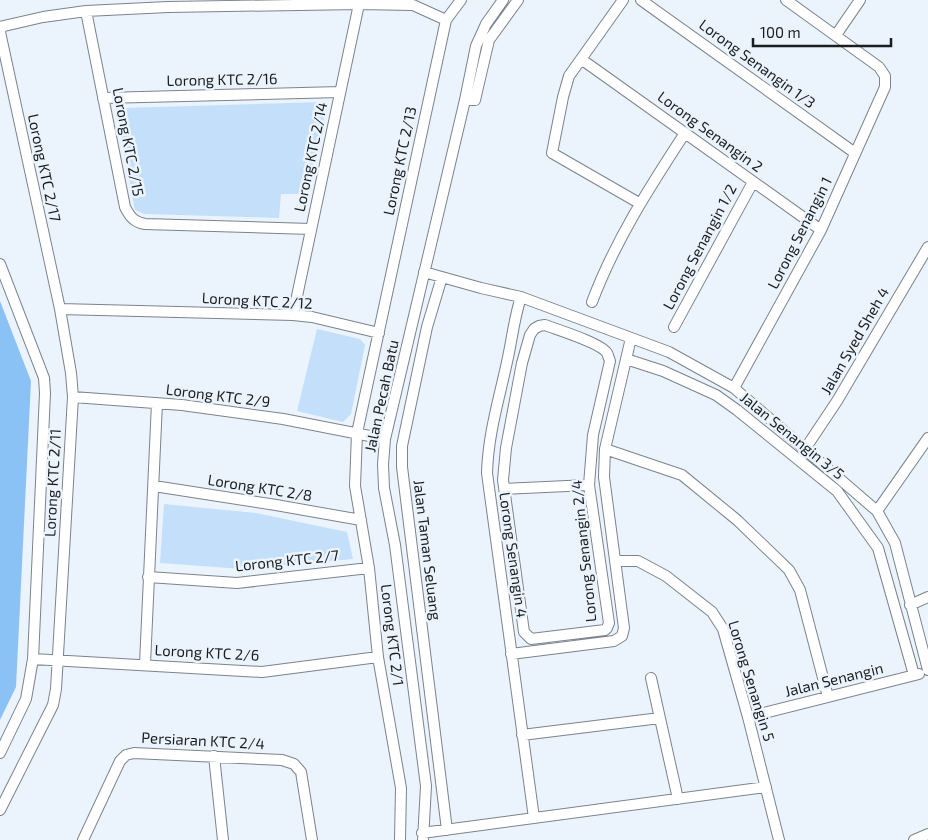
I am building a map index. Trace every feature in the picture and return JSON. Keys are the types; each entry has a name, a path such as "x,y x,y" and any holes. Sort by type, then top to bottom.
{"street":[{"name":"Lorong KTC 2/13","path":"379,333 446,20 460,0"},
{"name":"Jalan Pecah Batu","path":"423,837 426,786 394,545 384,488 385,439 476,46 486,24 502,0"},
{"path":"465,100 475,100 489,40 518,0"},
{"path":"623,0 569,76 552,153 639,203"},
{"name":"Lorong Senangin 1/3","path":"641,0 855,153"},
{"path":"786,0 836,35 860,0"},
{"path":"0,27 43,17 86,11 168,4 414,3 446,20"},
{"name":"Lorong KTC 2/14","path":"293,315 359,4"},
{"name":"Lorong KTC 2/15","path":"86,11 125,207 130,216 137,222 146,224 311,229"},
{"name":"Lorong KTC 2/17","path":"0,32 60,309"},
{"name":"Lorong Senangin 1","path":"734,388 821,230 885,87 885,76 879,67 836,35"},
{"name":"Lorong Senangin 2","path":"581,59 821,230"},
{"name":"Lorong KTC 2/16","path":"104,98 340,92"},
{"path":"592,302 605,269 639,203 685,133"},
{"name":"Lorong Senangin 1/2","path":"674,327 753,182"},
{"name":"Jalan Syed Sheh 4","path":"805,449 837,401 928,246"},
{"path":"0,264 44,378 33,659 26,698 0,753"},
{"path":"424,272 521,298 669,352 734,388 877,511 895,543 928,671"},
{"name":"Jalan Taman Seluang","path":"442,277 427,327 402,446 402,467 442,834"},
{"name":"Lorong Senangin 4","path":"521,298 516,313 488,449 487,473 534,818"},
{"name":"Lorong KTC 2/12","path":"60,309 293,315 312,317 379,333"},
{"name":"Lorong KTC 2/11","path":"0,810 53,705 56,689 73,397 71,373 60,309"},
{"name":"Lorong Senangin 2/4","path":"545,325 602,348 608,354 610,361 593,435 589,485 610,623 607,628 564,636 531,639 524,632 503,480 506,448 522,363 530,335 534,329 545,325"},
{"path":"357,434 379,333"},
{"name":"Lorong Senangin 2/4","path":"511,654 614,641 622,636 624,628 604,477 605,449 631,338"},
{"name":"Jalan Senangin 3/5","path":"626,359 663,371 716,395 837,491 878,548 914,675"},
{"path":"507,360 522,363"},
{"path":"603,390 618,393"},
{"name":"Lorong KTC 2/9","path":"73,397 182,405 283,420 385,439"},
{"path":"146,664 148,577 157,403"},
{"name":"Lorong KTC 2/1","path":"357,434 355,486 369,568 378,657 401,788 400,840"},
{"path":"877,511 928,438"},
{"path":"605,449 682,475 737,520 789,570 800,590 828,697"},
{"path":"505,489 589,485"},
{"name":"Lorong KTC 2/8","path":"154,486 361,520"},
{"name":"Lorong Senangin 5","path":"615,561 638,561 666,576 712,612 722,629 748,717 779,840"},
{"name":"Lorong KTC 2/7","path":"148,577 237,583 369,568"},
{"path":"604,587 618,585"},
{"path":"910,604 928,598"},
{"path":"504,601 520,599"},
{"name":"Lorong KTC 2/6","path":"33,659 262,672 378,657"},
{"name":"Jalan Senangin","path":"748,717 928,671"},
{"path":"651,678 678,799"},
{"path":"522,736 660,718"},
{"name":"Persiaran KTC 2/4","path":"83,840 120,761 126,755 134,753 282,760 294,764 301,772 312,840"},
{"path":"214,756 223,840"},
{"path":"423,837 534,818 766,787"},
{"path":"914,840 928,834"}],"shaded area":[{"path":"323,102 326,110 307,194 281,194 279,218 144,214 135,210 117,116 123,108"},
{"path":"0,301 31,381 16,687 0,720"},
{"path":"317,329 360,339 365,345 351,414 343,422 297,411"},
{"path":"164,504 256,513 347,532 353,559 242,569 160,563"}]}
